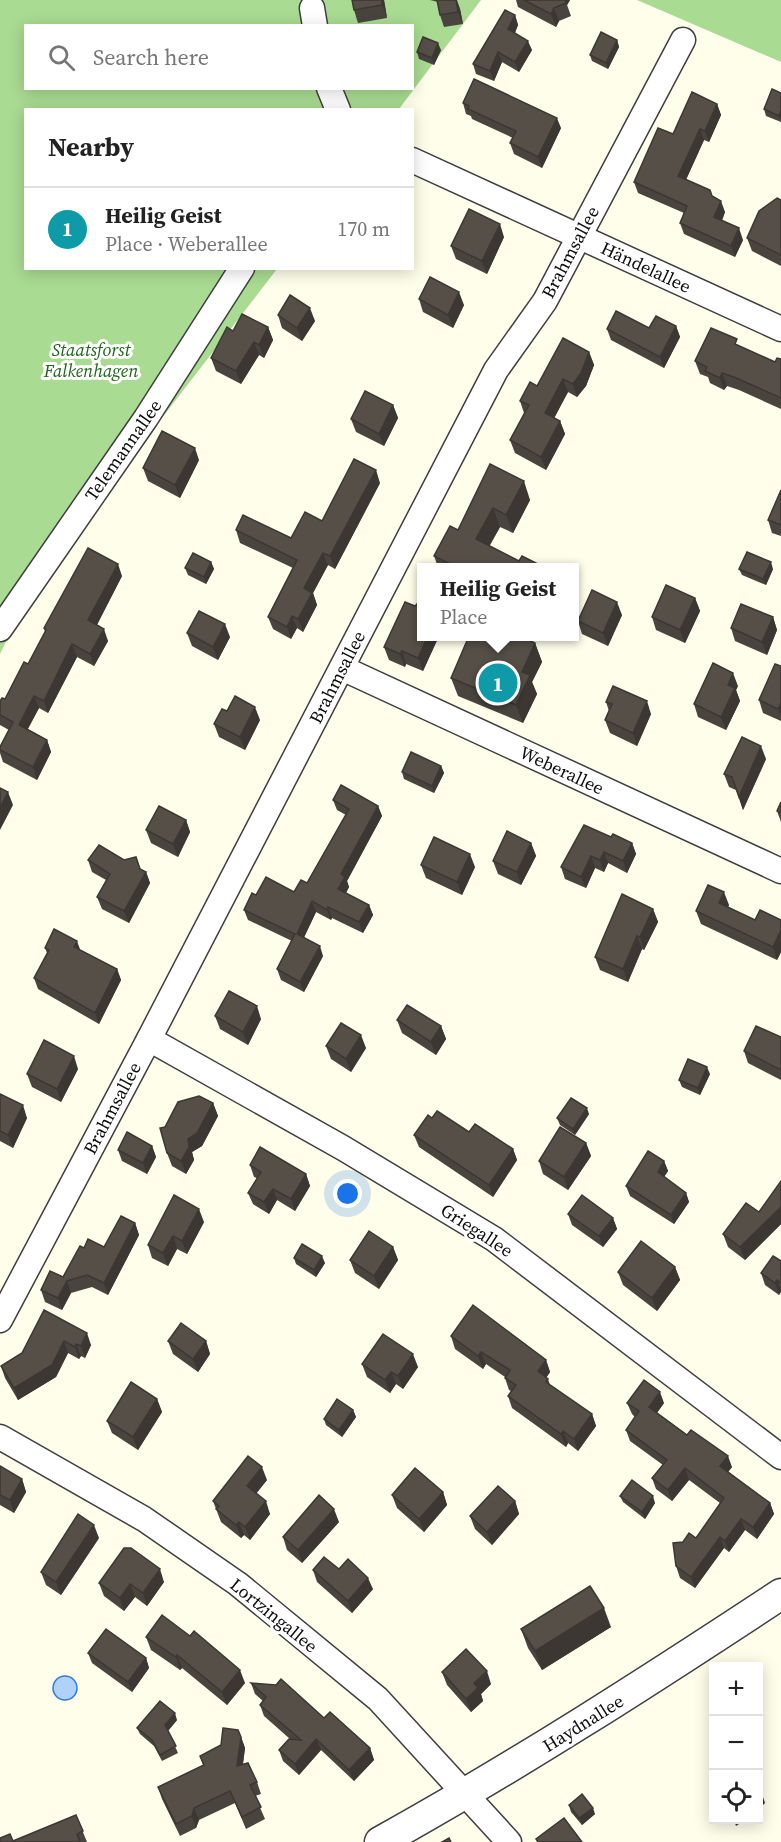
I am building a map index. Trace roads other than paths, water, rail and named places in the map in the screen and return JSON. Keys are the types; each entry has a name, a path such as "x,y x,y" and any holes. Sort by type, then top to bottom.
{"street":[{"name":"Brahmsallee","path":"0,1320 149,1039 496,370 545,300 683,40"},
{"path":"330,90 337,108"},
{"name":"Händelallee","path":"414,161 781,329"},
{"name":"Telemannallee","path":"0,629 146,418 241,270"},
{"name":"Weberallee","path":"342,668 781,871"},
{"name":"Griegallee","path":"149,1039 343,1148 494,1239 781,1457"},
{"name":"Lortzingallee","path":"0,1437 144,1519 238,1584 378,1699 509,1842"},
{"name":"Haydnallee","path":"380,1842 464,1795 599,1714 781,1594"}],"water":[{"path":"65,1676 73,1680 77,1688 73,1696 65,1700 57,1696 53,1688 57,1680"}],"place":[{"name":"Heilig Geist","path":"498,683"}],"park label":[{"name":"Staatsforst Falkenhagen","path":"91,359"}]}
